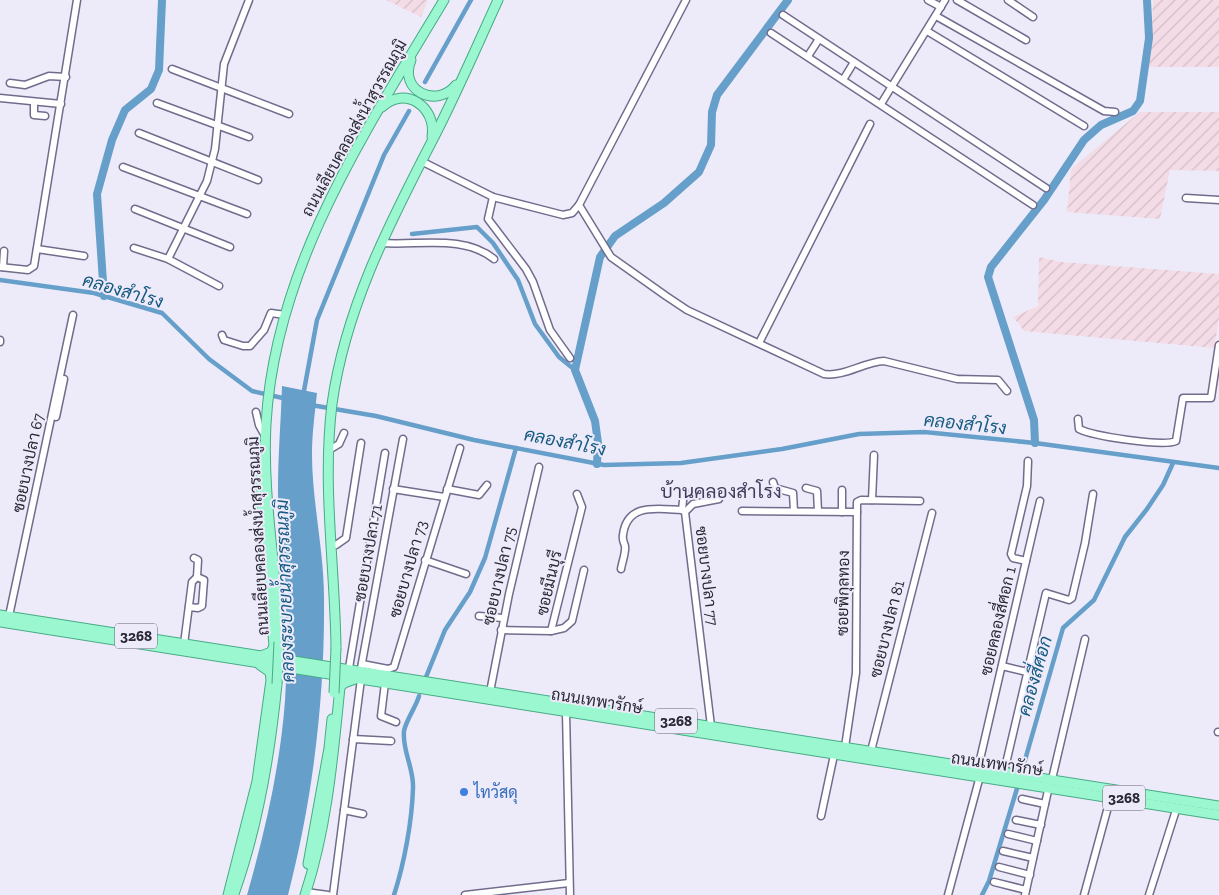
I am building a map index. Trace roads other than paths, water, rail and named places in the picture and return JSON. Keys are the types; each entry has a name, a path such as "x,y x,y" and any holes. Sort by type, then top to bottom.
{"main road":[{"name":"ถนนเลียบคลองส่งน้ำสุวรรณภูมิ","path":"233,895 250,838 272,738 277,684 277,593 268,496 266,428 274,360 296,278 323,212 375,115 444,0"},
{"path":"304,894 329,748 334,694 335,611 327,492 328,445 338,375 360,292 381,243 498,0"},
{"path":"424,34 408,66 408,78 415,90 427,96 440,96 452,90 463,76"},
{"path":"375,115 388,102 393,100 409,98 417,102 427,110 432,121 430,144"},
{"path":"228,895 257,781 271,680 270,672 258,660 270,652 274,646 261,495 261,452 266,428"},
{"path":"304,894 318,846 332,769 340,687 353,672 341,664 340,657 341,630 328,445"},
{"name":"ถนนเทพารักษ์","path":"5,616 184,644 258,660"},
{"name":"ถนนเทพารักษ์","path":"0,622 490,692 711,726 834,755 1009,775 1030,780 1219,806"},
{"name":"ถนนเทพารักษ์","path":"353,672 385,683 566,712 845,747 979,772"},
{"name":"ถนนเทพารักษ์","path":"1051,783 1111,796 1219,815"}],"street":[{"path":"4,251 1,267 32,269 66,77 77,0"},
{"path":"168,260 202,196 212,162 226,55 249,0"},
{"path":"421,161 493,197 563,215 572,213 579,205 686,0"},
{"path":"928,0 941,8"},
{"path":"881,104 945,0"},
{"path":"957,0 1026,40"},
{"path":"1008,0 1033,17"},
{"path":"783,15 1046,188"},
{"path":"936,16 1104,111 1115,112"},
{"path":"927,30 1084,126"},
{"path":"770,33 808,56 1033,205"},
{"path":"808,56 819,39"},
{"path":"843,80 854,62"},
{"path":"172,69 289,114"},
{"path":"10,84 25,85 49,76 66,77"},
{"path":"0,98 61,104"},
{"path":"34,102 34,115 45,116"},
{"path":"157,103 249,138"},
{"path":"759,343 870,124"},
{"path":"139,133 258,180"},
{"path":"124,167 247,214"},
{"path":"493,197 488,219 534,282 550,330 570,358"},
{"path":"1186,198 1219,200"},
{"path":"579,205 611,257 687,310 824,374 832,374 884,361 957,379 998,380 1007,391"},
{"path":"135,209 230,247"},
{"path":"381,243 444,243 483,251 494,259"},
{"path":"134,248 168,260 218,286"},
{"path":"37,249 84,256"},
{"path":"222,335 224,340 243,346 250,346 264,330 271,313 285,315"},
{"name":"ซอยบางปลา 67","path":"5,616 46,445 73,316"},
{"path":"1078,419 1078,429 1088,432 1131,440 1166,443 1176,441 1183,398 1206,400 1211,398 1219,345"},
{"path":"46,445 51,438 64,379"},
{"path":"256,412 259,425 266,428"},
{"path":"328,445 339,444 344,432"},
{"name":"ซอยบางปลา 71","path":"353,672 403,438"},
{"path":"336,545 346,538 361,443"},
{"name":"ซอยบางปลา 73","path":"353,672 393,668 460,448"},
{"path":"333,895 353,739 353,672 385,453"},
{"path":"872,500 874,455"},
{"name":"ซอยคลองสี่ศอก 1","path":"948,895 979,772 1026,561 1014,558 1011,554 1027,486 1028,461"},
{"name":"ซอยบางปลา 75","path":"490,692 503,618 539,467"},
{"path":"773,482 775,488 793,493 794,511"},
{"path":"447,489 479,496 487,485"},
{"path":"806,488 817,492 818,512"},
{"path":"393,489 444,496"},
{"path":"842,490 842,512"},
{"path":"684,491 684,511"},
{"path":"684,511 693,504 717,500 720,491"},
{"name":"ซอยมีนบุรี","path":"501,630 551,631 582,506 577,494"},
{"path":"1009,775 1027,672 1046,593 1069,600 1072,598 1085,544 1093,494"},
{"path":"742,511 857,512 858,500 920,501"},
{"path":"1026,561 1040,501"},
{"name":"ซอยบางปลา 77","path":"620,569 625,549 622,541 624,529 632,514 641,509 651,507 684,511 711,726"},
{"name":"ซอยพิกุลทอง","path":"845,747 856,674 857,512"},
{"name":"ซอยบางปลา 81","path":"871,751 932,513"},
{"path":"184,644 192,582 197,577 198,560 194,558"},
{"path":"425,560 466,574"},
{"path":"551,631 564,628 572,621 584,570"},
{"path":"189,607 198,608 202,606 204,580 197,577"},
{"path":"479,616 503,618"},
{"path":"994,882 1026,893 1085,639"},
{"path":"1002,666 1027,672"},
{"path":"385,683 382,716 396,722"},
{"path":"566,712 570,895"},
{"path":"353,739 390,741"},
{"path":"821,816 834,755"},
{"path":"1084,895 1111,796"},
{"path":"1022,799 1046,804"},
{"path":"1149,895 1176,806"},
{"path":"344,810 363,814"},
{"path":"1016,820 1041,826"},
{"path":"1008,834 1037,841"},
{"path":"1003,851 1033,858"},
{"path":"998,867 1030,874"},
{"path":"464,895 569,883"},
{"path":"304,894 328,895"}],"water":[{"name":"คลองระบายน้ำสุวรรณภูมิ","path":"282,386 317,393 312,454 324,598 320,710 311,785 288,895 247,895 271,799 283,726 285,701 286,648 278,489"}],"waterway":[{"path":"104,296 97,194 112,140 125,110 151,89 159,70 162,0"},
{"path":"425,82 471,0"},
{"path":"597,464 598,443 595,421 575,370 600,257 615,236 664,203 699,172 711,145 712,112 717,95 788,0"},
{"path":"1035,443 1034,420 988,277 991,267 1044,200 1084,140 1101,125 1133,111 1140,101 1149,38 1147,0"},
{"path":"303,396 317,320 384,155 409,111"},
{"path":"412,234 477,227 493,243 518,280 535,324 559,357 575,370"},
{"name":"คลองสำโรง","path":"0,280 94,293 162,313 209,359 252,391 287,399"},
{"name":"คลองสำโรง","path":"311,405 376,416 474,440 604,465 681,463 782,449 859,434 924,432 1035,443 1219,468"},
{"path":"426,677 445,630 470,592 485,558 516,448"},
{"name":"คลองสี่ศอก","path":"1021,774 1063,628 1094,600 1125,537 1163,485 1173,463"},
{"path":"394,895 407,843 412,801 413,781 405,746 404,731 419,696"},
{"name":"คลองสี่ศอก","path":"982,895 989,881 1019,782"}],"place":[{"name":"ไทวัสดุ","path":"464,792"}],"district":[{"name":"บ้านคลองสำโรง","path":"721,491"}]}
